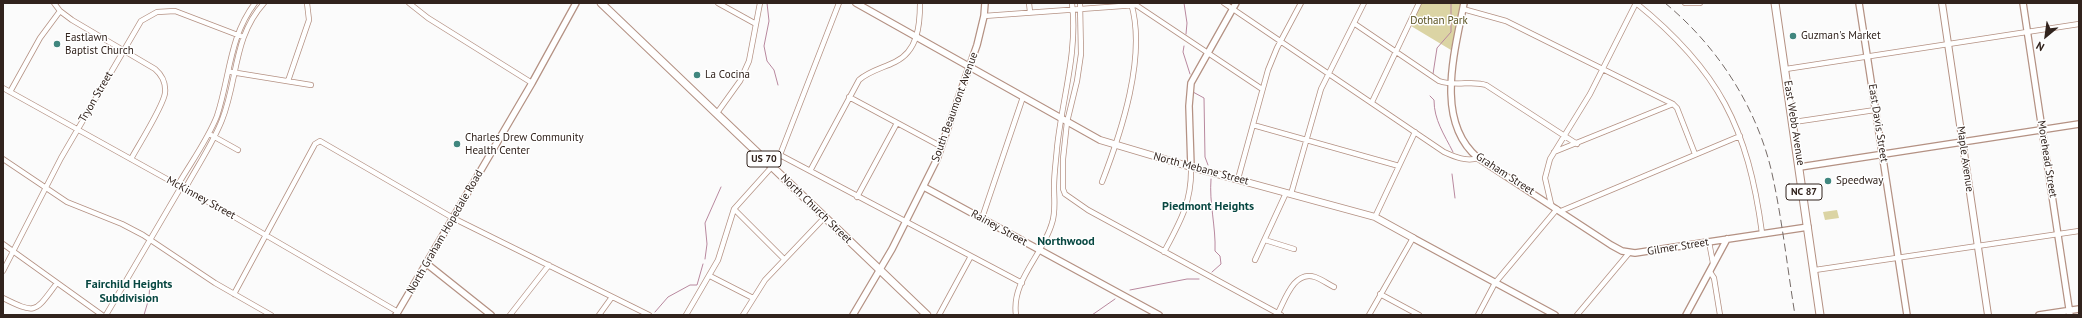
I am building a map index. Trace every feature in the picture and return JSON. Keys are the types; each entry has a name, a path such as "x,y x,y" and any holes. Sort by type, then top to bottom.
{"main road":[{"name":"North Church Street","path":"602,3 928,315"},
{"name":"North Mebane Street","path":"856,3 1096,138 1116,146 1375,218 1413,238"},
{"name":"East Webb Avenue","path":"1775,3 1794,122 1820,315"},
{"name":"Maple Avenue","path":"1942,3 1988,315"}],"street":[{"path":"54,3 60,11 155,69 163,78 165,87 163,101 131,160"},
{"path":"106,315 181,187 179,183 208,133 219,107 236,34 255,3"},
{"path":"181,187 186,187 214,136 224,114 243,37 250,22 264,3"},
{"path":"288,81 309,20 307,3"},
{"path":"409,3 428,18 532,83"},
{"name":"North Graham Hopedale Road","path":"397,314 532,83 576,3"},
{"path":"718,3 756,24"},
{"path":"717,113 745,71 751,54 760,3"},
{"path":"686,315 710,276 723,247 734,209 741,199 772,167 780,155 839,3"},
{"path":"810,171 856,85 864,76 900,59 917,37 920,30 920,3"},
{"name":"South Beaumont Avenue","path":"854,315 906,222 942,147 978,41 984,16 984,3"},
{"path":"1029,3 1030,12"},
{"path":"1016,315 1016,297 1053,222 1061,118 1072,62 1072,3"},
{"path":"1080,3 1082,40 1080,67 1067,122 1063,159 1063,189 1065,194 1088,210 1280,314 1291,288 1300,279 1313,276 1334,287"},
{"path":"1224,3 1235,6 1281,40 1449,154 1470,160 1478,158"},
{"path":"1238,179 1271,61 1301,3"},
{"path":"1255,260 1288,193 1306,140 1318,96 1355,24 1364,3"},
{"path":"1372,102 1419,3"},
{"path":"1551,204 1545,178 1547,168 1554,152 1590,94 1636,3 1678,39 1694,57 1717,88 1740,136 1755,185 1762,233"},
{"path":"1686,3 1700,3"},
{"name":"East Davis Street","path":"1859,3 1897,258 1907,315"},
{"name":"Morehead Street","path":"2024,3 2069,313"},
{"path":"984,16 1081,10 1131,4 1140,7 1262,89"},
{"path":"1102,182 1116,146 1136,57 1136,37 1131,4"},
{"path":"1164,252 1188,204 1191,185 1190,88 1194,77 1207,53 1235,6"},
{"path":"1463,6 1506,21 1673,104 1695,154"},
{"name":"Graham Street","path":"1463,6 1456,43 1451,84 1454,116 1460,136 1467,148 1478,158 1611,244 1629,253"},
{"name":"Tryon Street","path":"3,271 45,188 77,130 141,21 157,12 167,10 186,15 243,37"},
{"path":"10,92 40,38 60,11"},
{"path":"1355,24 1432,77 1451,84 1478,83 1486,85 1577,144"},
{"path":"1786,69 2079,24"},
{"path":"227,72 311,85"},
{"name":"McKinney Street","path":"3,88 266,234 397,314"},
{"path":"849,97 942,147"},
{"path":"982,218 1023,98"},
{"path":"1554,152 1673,104"},
{"path":"1794,122 1875,110"},
{"path":"858,197 897,123"},
{"path":"1800,167 2079,124"},
{"path":"1253,125 1399,166"},
{"path":"1375,218 1415,132"},
{"path":"208,133 238,150"},
{"path":"1478,315 1495,283 1559,210 1740,136"},
{"path":"234,294 315,144 320,141 453,218 649,315"},
{"path":"780,155 1022,283"},
{"path":"3,159 67,202 122,224 151,240 234,294 271,315"},
{"name":"Rainey Street","path":"924,186 1159,315"},
{"path":"1054,196 1065,194"},
{"path":"734,209 784,259"},
{"path":"743,315 765,280 825,217"},
{"name":"Gilmer Street","path":"1629,253 1808,227"},
{"path":"1815,270 2079,231"},
{"path":"1369,315 1413,238"},
{"name":"North Mebane Street","path":"1413,238 1555,315"},
{"path":"1686,315 1727,239"},
{"path":"1265,240 1294,249"},
{"path":"1709,242 1713,263"},
{"path":"3,244 102,315"},
{"path":"1577,315 1629,253"},
{"path":"939,315 971,256"},
{"path":"427,264 491,315"},
{"path":"510,315 549,265"},
{"path":"1710,272 1714,278 1720,315"},
{"path":"710,276 753,298"},
{"path":"3,298 26,309 34,309 40,306 57,283"},
{"path":"1380,294 1419,315"},
{"path":"600,315 612,297"},
{"path":"2039,315 2069,313 2079,309"}],"green space":[{"name":"Dothan Park","path":"1420,3 1462,3 1451,50 1411,26"},
{"path":"1837,210 1839,218 1825,220 1823,212"}],"waterway":[{"path":"767,3 769,21 764,46 767,61 774,70 778,85"},
{"path":"1184,3 1187,23 1186,34"},
{"path":"1433,74 1437,48 1451,32 1451,3"},
{"path":"1184,46 1183,52 1190,74"},
{"path":"1193,92 1204,98 1205,157 1208,165"},
{"path":"1430,96 1434,100 1434,107 1440,127 1453,152"},
{"path":"1452,174 1455,198"},
{"path":"1211,179 1215,251 1220,256 1221,264 1212,272"},
{"path":"705,259 707,244 705,223 721,187"},
{"path":"655,312 668,297 690,285 697,285 703,264"},
{"path":"1130,290 1187,279 1199,279"},
{"path":"144,315 149,298 150,281"},
{"path":"1092,315 1115,299"}],"railway":[{"path":"1665,3 1684,20 1717,57 1744,99 1755,122 1764,145 1775,187 1795,315"}],"place":[{"name":"Guzman's Market","path":"1793,36"},
{"name":"Eastlawn Baptist Church","path":"57,44"},
{"name":"La Cocina","path":"697,75"},
{"name":"Charles Drew Community Health Center","path":"457,144"},
{"name":"Speedway","path":"1828,181"}],"district":[{"name":"Piedmont Heights","path":"1208,207"},
{"name":"Northwood","path":"1066,242"},
{"name":"Fairchild Heights Subdivision","path":"129,292"}]}
